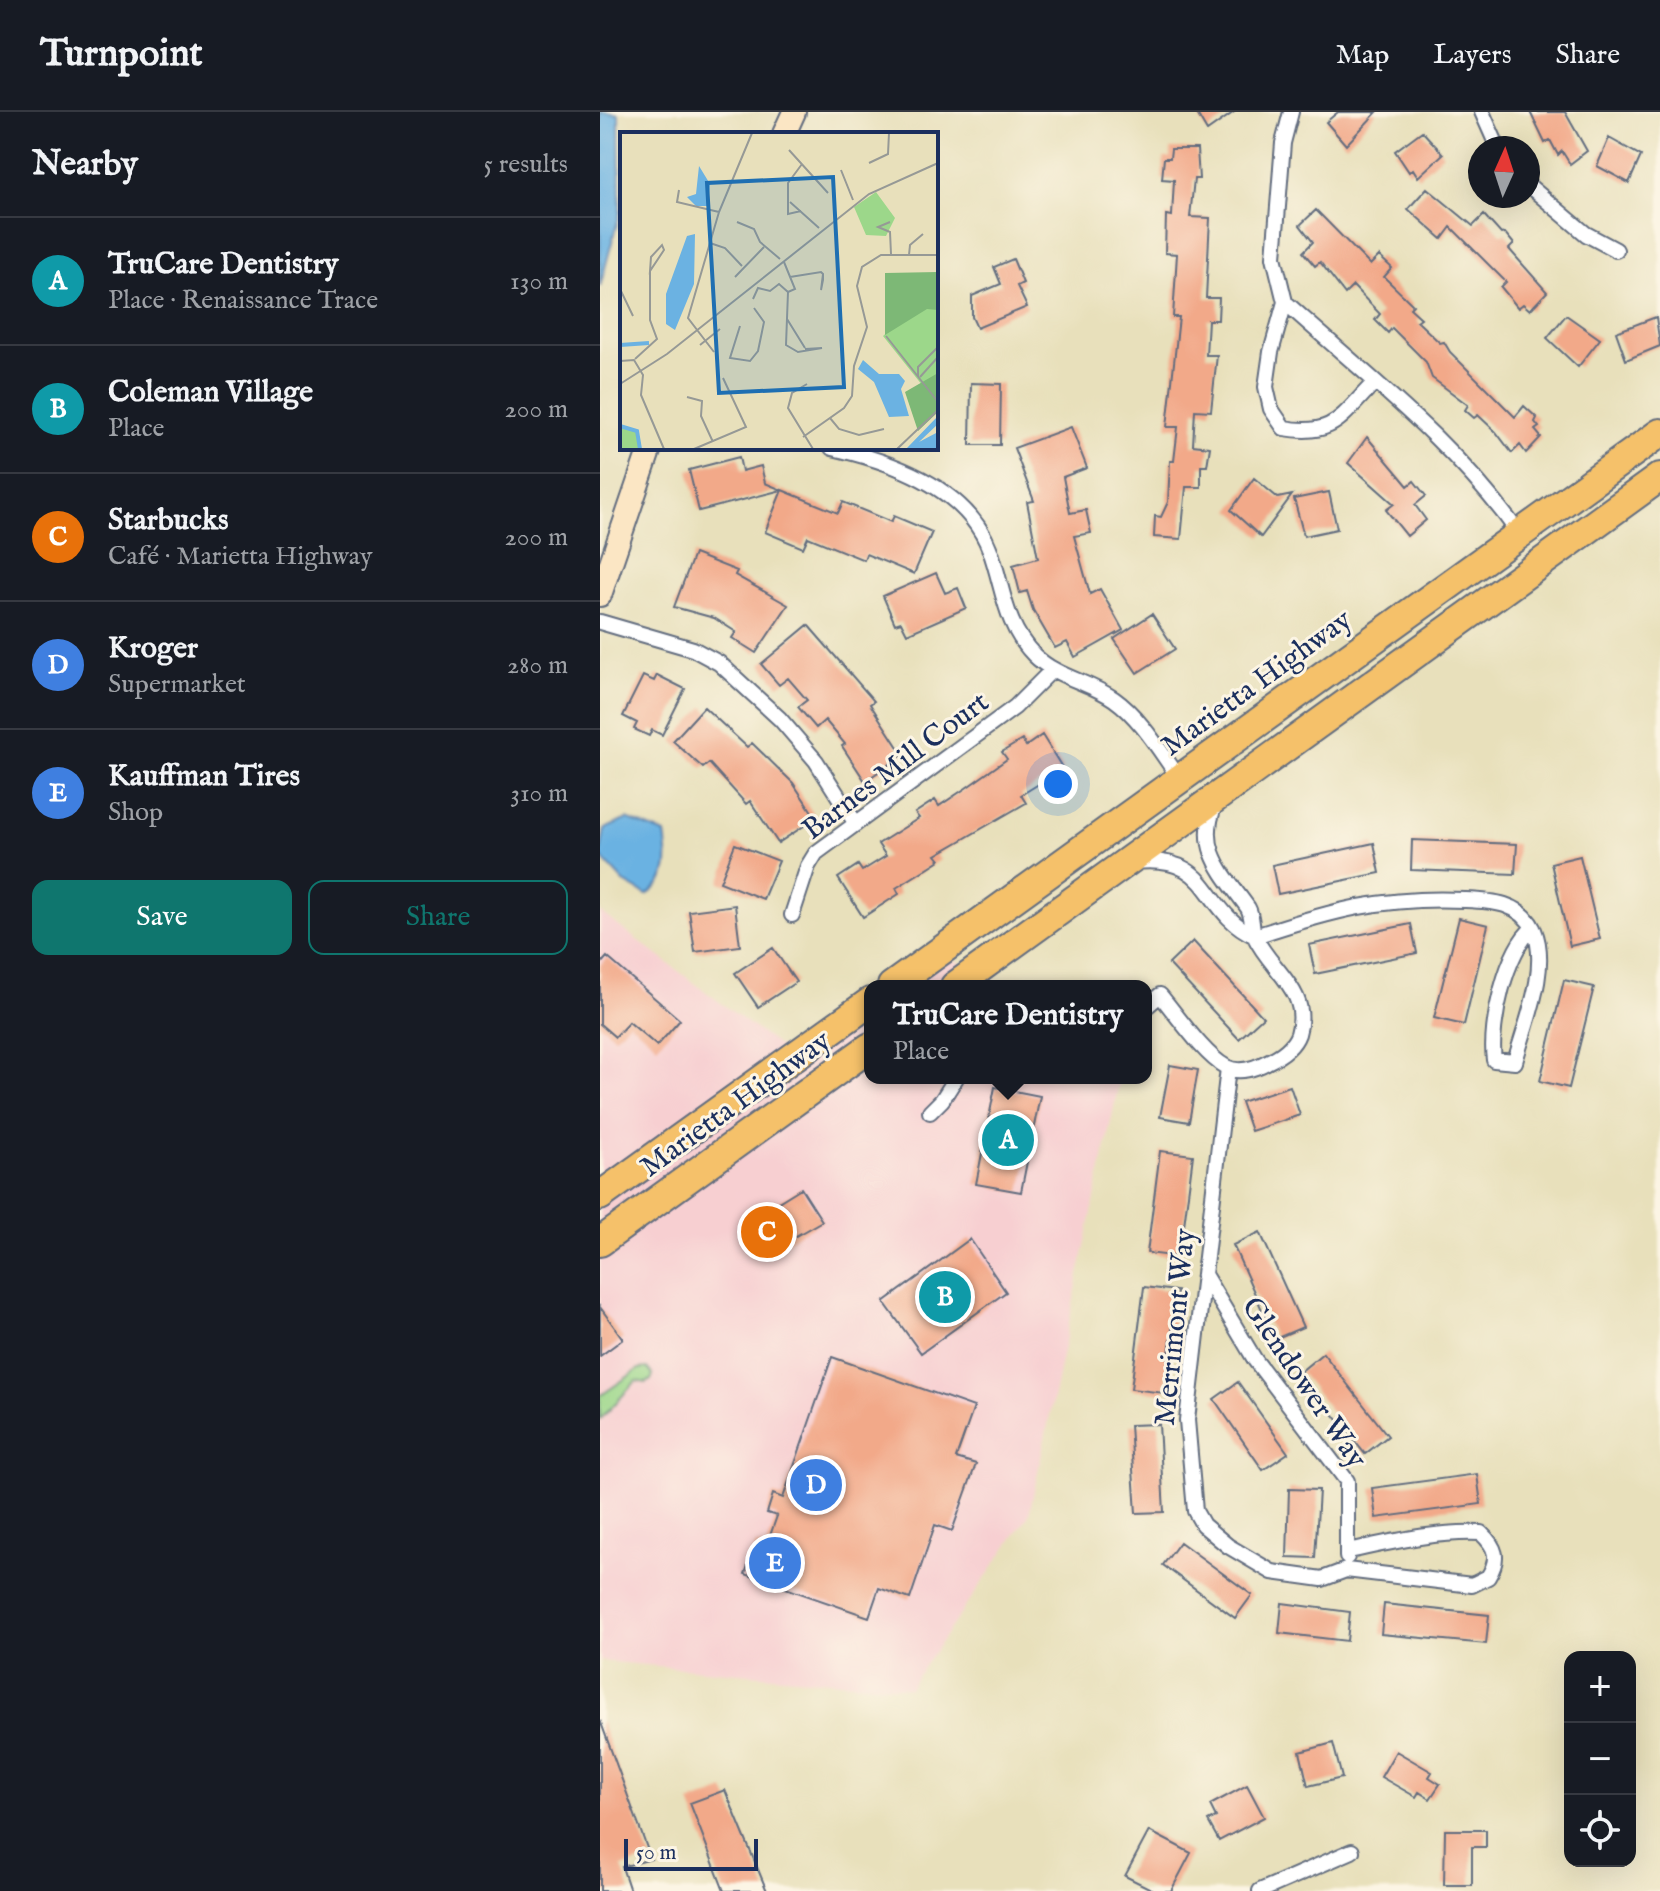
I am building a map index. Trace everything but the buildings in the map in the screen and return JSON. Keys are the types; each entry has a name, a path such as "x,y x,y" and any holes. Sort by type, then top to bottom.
{"highway":[{"name":"Marietta Highway","path":"900,980 1660,433"},
{"path":"963,980 1660,477"},
{"name":"Marietta Highway","path":"600,1196 864,1006"},
{"name":"Marietta Highway","path":"600,1242 864,1051"}],"street":[{"path":"785,132 794,112"},
{"path":"1291,112 1283,143 1274,257 1285,302 1271,352 1266,387 1271,409 1284,428 1312,433 1331,426 1374,383"},
{"path":"1482,112 1493,136"},
{"path":"1540,195 1586,234 1616,250"},
{"path":"1285,302 1461,462 1520,535"},
{"path":"600,595 649,450"},
{"path":"842,450 870,456 930,484 970,515 990,550 1009,620 1033,654 1051,671 1114,699 1180,779"},
{"path":"600,622 693,649 719,663 780,719 816,761 856,824"},
{"name":"Barnes Mill Court","path":"792,915 808,866 816,853 1015,707 1051,671"},
{"path":"1152,1002 1160,995 1228,1068 1254,1068 1283,1054 1299,1031 1300,1010 1293,989 1255,936 1251,912 1216,864 1208,845 1208,822 1222,794"},
{"path":"1126,863 1161,861 1191,870 1234,927 1255,936 1316,915 1377,901 1421,898 1501,903 1522,912 1533,928 1538,944 1537,978 1515,1062 1504,1063 1494,1060 1492,1029 1514,953 1521,938 1533,928"},
{"name":"Merrimont Way","path":"1228,1068 1187,1420 1195,1511 1203,1525 1228,1546 1272,1572 1322,1579 1346,1570 1472,1585 1488,1577 1496,1556 1493,1545 1481,1533 1431,1534 1348,1551"},
{"path":"930,1112 942,1100 948,1084"},
{"name":"Glendower Way","path":"1205,1276 1255,1360 1347,1481 1346,1570"},
{"path":"1260,1891 1352,1851"}],"shaded area":[{"path":"600,912 782,1049 864,994 864,1084 1119,1084 1029,1515 909,1688 600,1661"},
{"path":"931,948 993,980 885,980"}],"green space":[{"path":"647,1368 653,1375 651,1380 646,1383 636,1381 600,1420 600,1396 639,1369"}],"water":[{"path":"600,112 619,114 620,212 600,287"},
{"path":"627,819 665,834 667,852 664,876 647,895 624,882 600,856 605,829"}],"place":[{"name":"TruCare Dentistry","path":"1008,1140"},
{"name":"Starbucks","path":"767,1232"},
{"name":"Coleman Village","path":"945,1297"},
{"name":"Kroger","path":"816,1485"},
{"name":"Kauffman Tires","path":"775,1563"}]}
